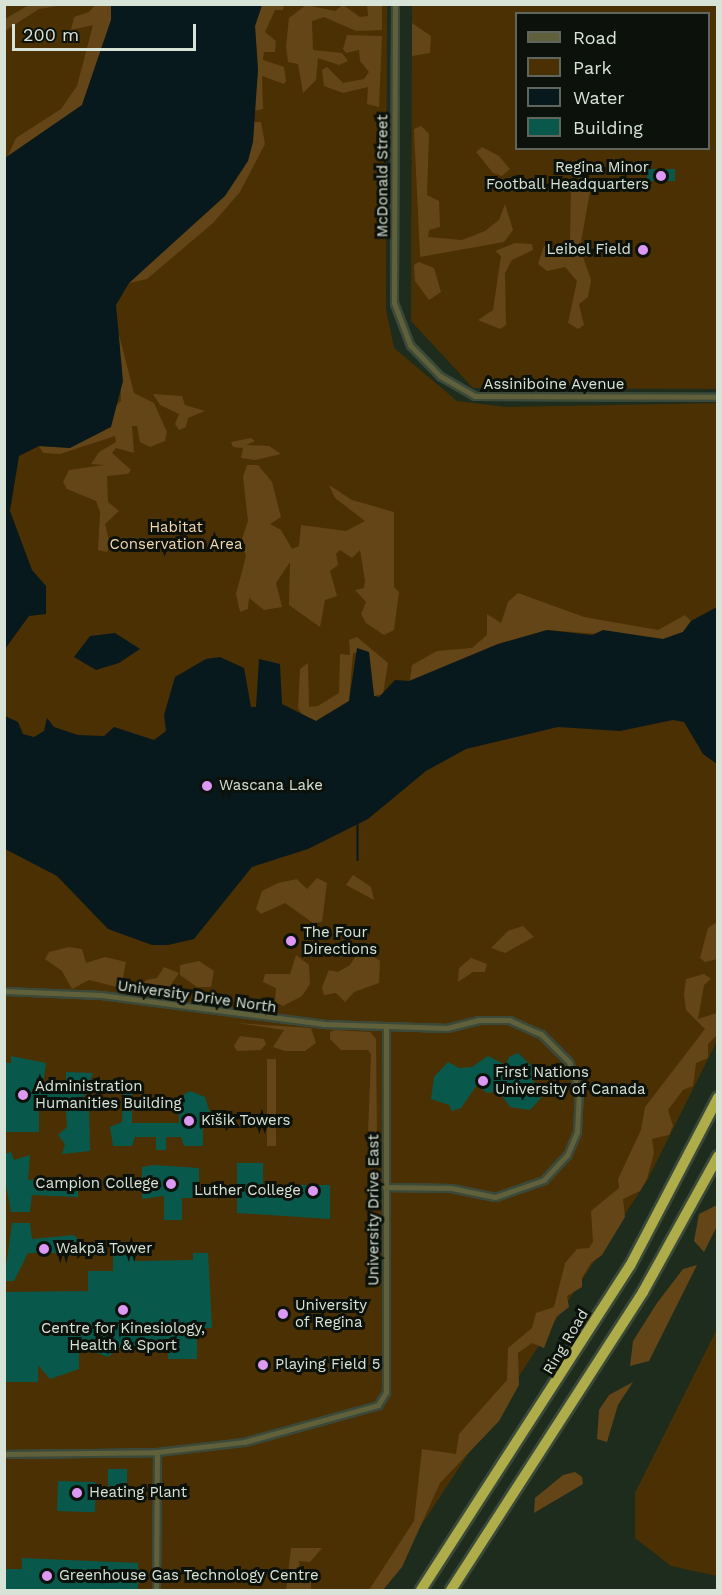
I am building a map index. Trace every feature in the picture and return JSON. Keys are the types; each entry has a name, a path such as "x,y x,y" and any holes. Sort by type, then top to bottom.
{"highway":[{"name":"Ring Road","path":"421,1590 630,1266 717,1098"},
{"path":"451,1590 643,1292 717,1156"}],"street":[{"name":"McDonald Street","path":"395,4 394,303 410,345"},
{"name":"Assiniboine Avenue","path":"410,345 440,376 475,396 717,397"},
{"name":"University Drive North","path":"4,990 101,995 273,1020 386,1027"},
{"path":"386,1027 447,1028 478,1020 508,1020 555,1047 575,1075 580,1103 577,1132 567,1155 558,1169 532,1187 495,1197 451,1188 386,1187"},
{"name":"University Drive East","path":"157,1452 244,1442 378,1405 386,1392 386,1027"},
{"path":"4,1454 157,1452 156,1590"}],"green space":[{"name":"Habitat Conservation Area","path":"5,5 387,5 386,309 394,348 457,401 506,407 717,403 717,1041 648,1179 379,1590 5,1590"},
{"path":"412,5 717,5 717,389 473,388 411,321"},
{"path":"717,1329 718,1576 671,1566 635,1538 635,1493"}],"shaded area":[{"path":"29,5 64,5 39,9 5,31 5,19"},
{"path":"95,5 111,5 111,20 82,105 8,156 16,138 61,109 77,86 93,25 71,30 74,17 89,12"},
{"path":"262,5 284,5 283,10 275,10 265,32 276,41 275,52 264,52 263,60 284,67 286,81 284,84 262,76 263,109 254,111 258,70 255,26"},
{"path":"306,5 335,11 343,5 360,17 368,16 367,5 382,5 382,30 356,31 324,17 312,21 313,50 342,53 348,61 339,65 318,58 316,80 303,93 298,64 288,62 286,46 289,18"},
{"path":"412,23 431,36 430,53 412,56"},
{"path":"347,35 382,36 379,107 367,104 368,87 343,93 324,86 322,70 327,67 343,83 364,79 369,72 360,61 359,50 346,53 343,49"},
{"path":"253,122 261,122 265,144 240,192 213,223 147,279 129,283 193,223 253,142"},
{"path":"421,126 429,134 427,195 439,201 440,227 429,230 428,237 462,240 485,231 499,220 505,204 513,230 504,242 420,257 414,129"},
{"path":"482,147 499,156 510,169 502,176 493,173 476,152"},
{"path":"571,184 590,191 580,248 591,280 588,297 579,304 584,325 578,329 568,323 577,281 565,267 547,271 538,264 544,246 563,248 570,240"},
{"path":"515,243 532,244 533,250 512,260 505,273 506,325 500,329 478,320 493,310 501,256 495,251"},
{"path":"419,262 434,268 441,292 429,300 415,281 414,265"},
{"path":"119,335 134,393 154,403 167,432 165,441 150,447 140,442 137,426 132,426 134,453 116,448 112,453 131,470 128,474 107,476 108,502 119,511 105,524 110,545 107,552 98,550 100,512 96,501 67,489 63,482 69,470 104,465 91,464 99,452 116,442 115,436 60,454 43,453 39,446 70,448 121,401"},
{"path":"153,394 182,396 185,405 205,411 188,418 186,427 179,430 175,424 179,414 160,405"},
{"path":"251,438 255,441 246,445 269,446 281,454 255,460 241,458 243,448 233,447 231,442"},
{"path":"247,465 258,465 272,482 281,517 270,524 281,530 292,549 299,546 301,525 346,531 365,521 335,498 329,485 352,500 394,512 394,587 399,592 394,630 384,635 366,623 361,614 366,602 355,590 364,588 365,581 360,550 352,558 340,550 336,554 338,565 330,571 337,596 325,600 320,627 289,605 290,562 276,583 282,607 264,610 249,598 248,609 240,612 236,594 246,556 241,542 248,521 243,477"},
{"path":"518,593 584,617 658,630 685,615 691,621 683,632 663,639 547,630 498,644 410,681 412,665 437,651 472,648 487,635 487,614 501,623 508,602"},
{"path":"357,637 388,663 383,694 374,696 369,652 353,653 349,701 316,721 305,720 298,708 300,669 308,663 309,707 318,706 339,693 340,654 350,655 349,640"},
{"path":"353,875 371,887 374,900 346,885"},
{"path":"317,878 327,883 322,922 313,923 285,903 261,914 256,909 262,891 278,883 297,879 307,889"},
{"path":"717,922 717,959 705,962 700,958 708,928"},
{"path":"523,926 534,937 505,953 491,948 508,931"},
{"path":"69,947 82,949 86,963 105,957 126,962 121,988 89,980 72,989 62,971 45,959 49,952"},
{"path":"366,951 380,961 379,983 354,992 345,1002 336,993 324,995 322,987 329,970 338,972 350,965 358,952"},
{"path":"296,955 309,965 310,984 302,996 283,1006 275,1002 276,988 263,982 265,974 290,974"},
{"path":"471,958 487,964 485,972 473,972 458,982 459,968"},
{"path":"199,961 214,971 211,987 197,987 180,975 180,965"},
{"path":"164,967 179,973 160,1000 138,991 146,980 157,978"},
{"path":"704,974 711,979 704,985 698,1019 717,1013 717,1035 708,1044 708,1058 696,1063 693,1086 683,1090 668,1110 673,1126 669,1135 652,1139 654,1153 647,1179 640,1191 623,1199 625,1217 602,1255 591,1263 582,1278 582,1287 567,1296 569,1307 556,1317 544,1348 532,1343 518,1353 519,1385 499,1421 440,1483 402,1567 383,1590 369,1590 414,1521 422,1449 456,1454 459,1434 507,1380 508,1348 532,1328 536,1313 554,1307 565,1263 577,1249 589,1248 593,1242 591,1211 619,1188 618,1179 641,1130 645,1107 705,1029 686,1010 684,995 686,979"},
{"path":"237,1023 311,1028 316,1043 305,1051 285,1051 273,1047 284,1030"},
{"path":"335,1030 370,1032 376,1039 377,1139 371,1141 368,1134 371,1054 368,1050 341,1050 330,1039 330,1032"},
{"path":"240,1036 264,1039 266,1044 261,1050 237,1051 234,1046"},
{"path":"267,1059 276,1059 276,1146 267,1146"},
{"path":"717,1205 717,1226 704,1252 694,1241 699,1214"},
{"path":"697,1265 649,1361 630,1366 633,1341 657,1303 683,1269"},
{"path":"633,1382 618,1405 607,1442 597,1439 599,1410 609,1395"},
{"path":"575,1472 582,1477 583,1484 534,1513 535,1498 563,1475"},
{"path":"291,1548 322,1548 310,1562 299,1561 300,1576 311,1571 311,1590 286,1590"}],"water":[{"path":"111,5 262,5 255,26 258,70 253,142 248,161 225,196 129,283 116,305 123,381 111,427 70,448 39,446 19,456 10,511 32,570 46,586 46,614 29,616 5,649 5,158 82,105 111,20"},
{"name":"Wascana Lake","path":"717,607 717,764 703,754 684,722 673,720 620,731 558,727 466,749 426,771 368,819 308,849 252,867 194,939 168,945 152,945 108,929 57,876 5,849 5,716 18,722 23,734 34,737 44,731 47,718 54,727 78,735 104,736 114,727 154,740 166,731 164,715 175,677 206,659 220,657 244,668 251,707 256,707 259,659 280,664 282,704 316,721 349,701 357,648 369,652 374,696 379,697 395,680 409,681 498,644 547,630 592,635 603,630 663,639 683,632 691,621"},
{"path":"115,633 140,649 119,663 96,670 74,657 90,636"}],"building":[{"name":"Regina Minor Football Headquarters","path":"647,169 675,169 675,181 647,181"},
{"name":"First Nations University of Canada","path":"518,1053 536,1070 532,1077 541,1098 530,1110 510,1107 499,1091 487,1093 477,1085 461,1108 452,1111 449,1105 431,1099 434,1077 448,1062 459,1068 472,1067 488,1056 506,1065 509,1057"},
{"path":"11,1056 46,1063 42,1092 66,1092 66,1072 93,1073 80,1107 89,1110 90,1151 62,1154 65,1144 58,1135 67,1127 66,1111 60,1098 39,1098 39,1132 4,1132 4,1063 11,1063"},
{"name":"Kīšik Towers","path":"123,1091 132,1093 132,1123 179,1123 179,1097 190,1091 205,1097 210,1113 203,1116 203,1146 184,1146 181,1137 166,1137 166,1150 156,1150 156,1137 135,1137 132,1146 113,1146 110,1127 122,1122"},
{"path":"11,1152 14,1160 30,1155 28,1180 73,1177 78,1182 78,1197 32,1195 30,1212 11,1212 4,1175 4,1154"},
{"name":"Luther College","path":"237,1163 263,1163 263,1194 296,1194 296,1185 330,1185 330,1219 237,1213"},
{"name":"Campion College","path":"153,1165 199,1168 199,1198 182,1198 182,1220 164,1220 164,1196 142,1199 142,1167"},
{"name":"Wakpā Tower","path":"12,1223 30,1223 32,1239 74,1235 79,1240 79,1254 65,1257 63,1253 28,1253 14,1281 4,1281"},
{"name":"Centre for Kinesiology, Health & Sport","path":"113,1252 135,1252 135,1261 193,1260 193,1253 208,1253 212,1328 197,1328 197,1359 168,1359 168,1349 118,1348 108,1357 79,1346 79,1369 50,1379 38,1365 38,1382 4,1382 4,1292 88,1291 88,1271 113,1271"},
{"path":"108,1469 127,1469 127,1486 108,1486"},
{"name":"Heating Plant","path":"58,1481 96,1482 95,1512 57,1511"},
{"path":"22,1558 138,1563 138,1590 4,1590 4,1569 22,1569"}],"waterway":[{"path":"358,822 358,860"}],"place":[{"name":"Regina Minor Football Headquarters","path":"661,176"},
{"name":"Leibel Field","path":"643,250"},
{"name":"Wascana Lake","path":"207,786"},
{"name":"The Four Directions","path":"291,941"},
{"name":"First Nations University of Canada","path":"483,1081"},
{"name":"Administration Humanities Building","path":"23,1095"},
{"name":"Kīšik Towers","path":"189,1121"},
{"name":"Campion College","path":"171,1184"},
{"name":"Luther College","path":"313,1191"},
{"name":"Wakpā Tower","path":"44,1249"},
{"name":"Centre for Kinesiology, Health & Sport","path":"123,1310"},
{"name":"University of Regina","path":"283,1314"},
{"name":"Playing Field 5","path":"263,1365"},
{"name":"Heating Plant","path":"77,1493"},
{"name":"Greenhouse Gas Technology Centre","path":"47,1576"}]}
